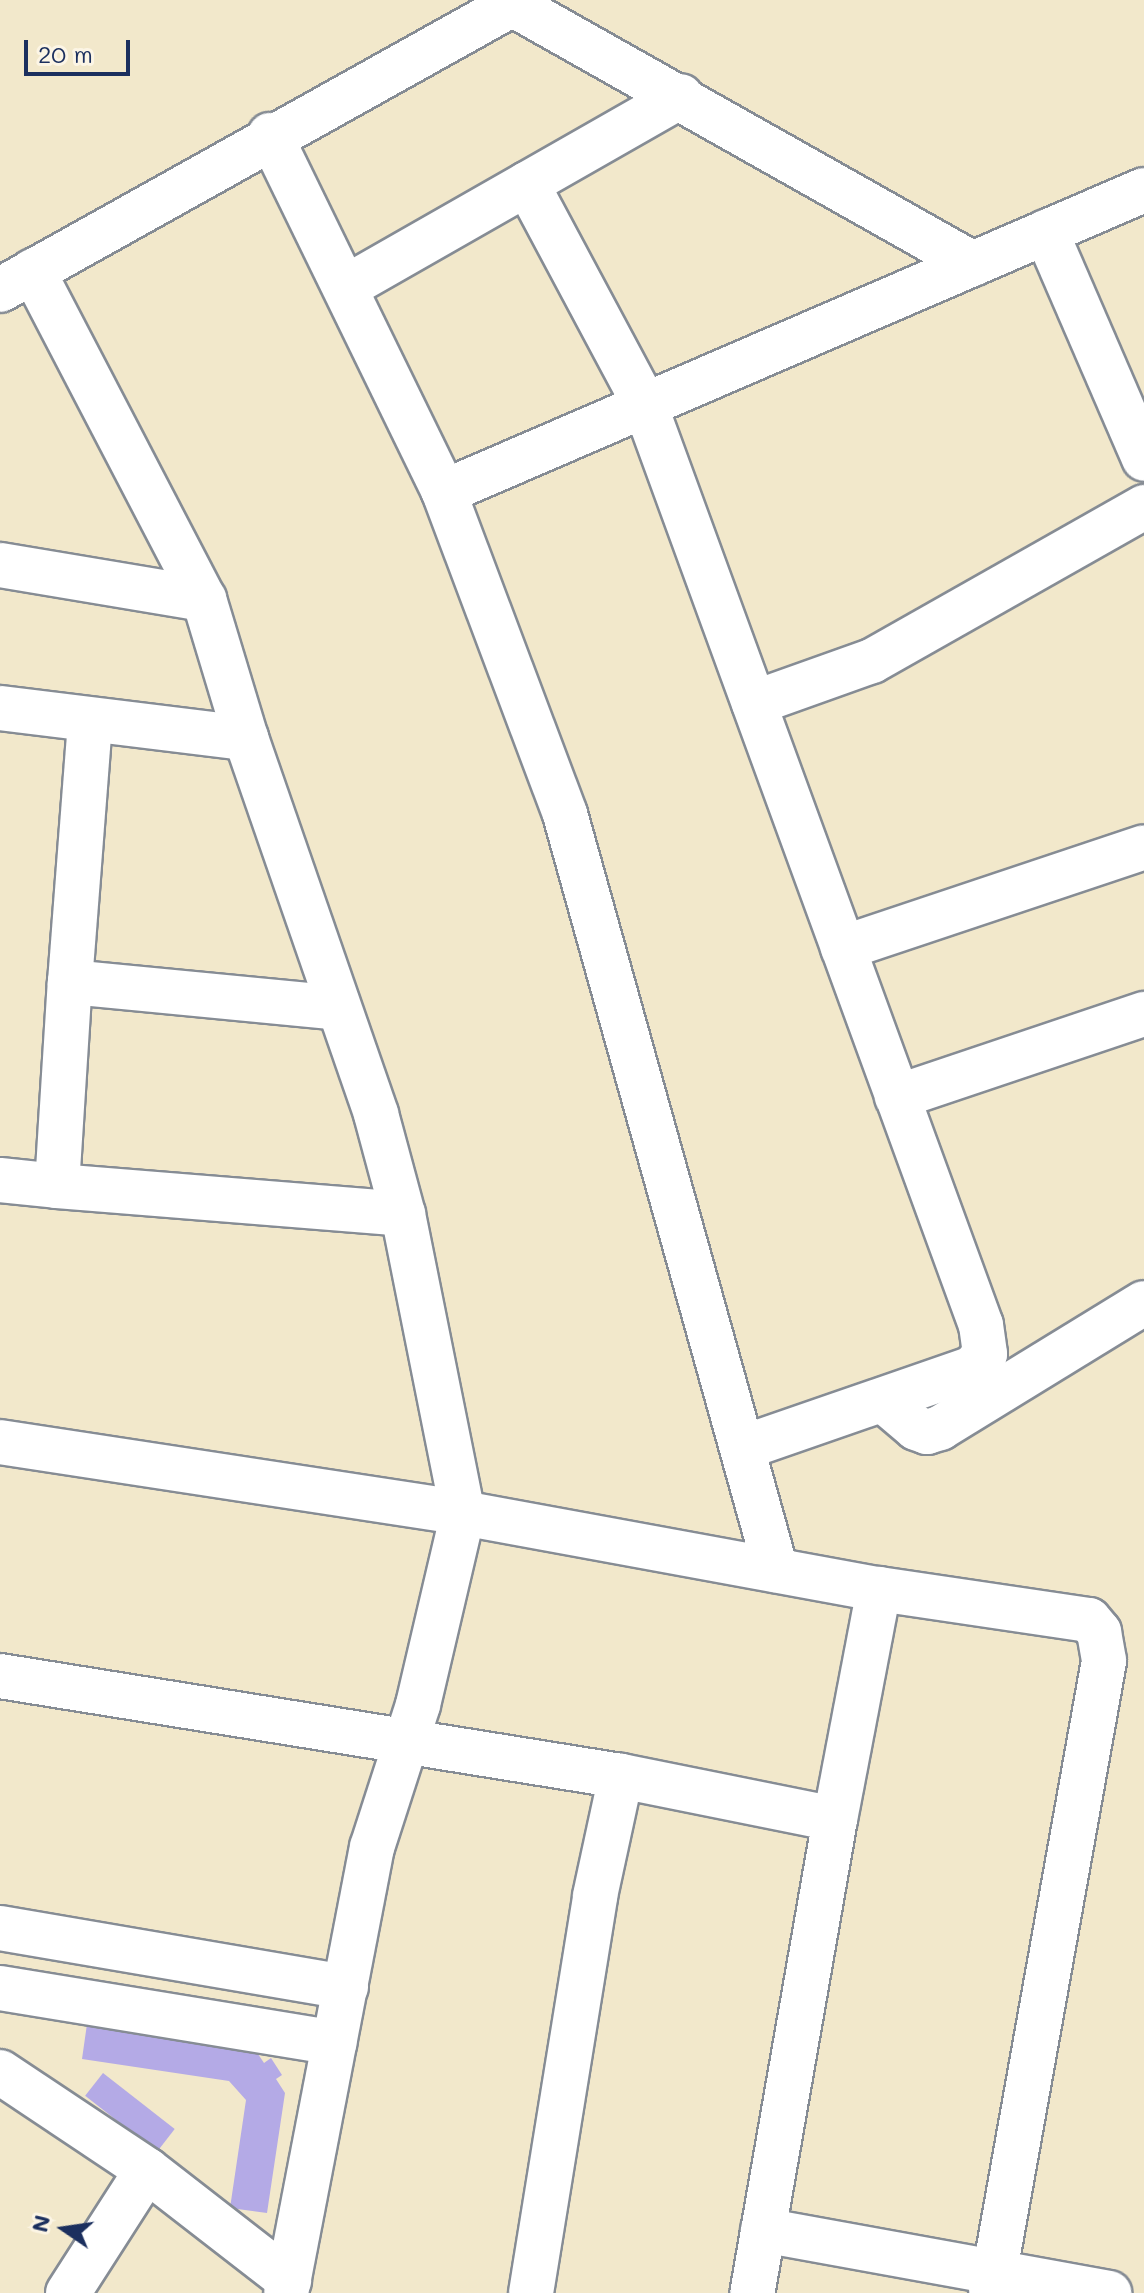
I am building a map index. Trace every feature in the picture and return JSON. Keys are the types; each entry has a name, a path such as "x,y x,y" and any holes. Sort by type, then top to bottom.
{"street":[{"path":"0,2072 147,2170 288,2287 372,1847 407,1743 463,1513 403,1214 338,1008 246,738 204,599 16,280 270,135 516,2 973,264"},
{"path":"348,286 681,96"},
{"path":"270,135 348,286 444,492 565,814 776,1570"},
{"path":"527,184 645,405 981,1325 985,1354 973,1368 742,1448"},
{"path":"444,492 1144,190"},
{"path":"1046,232 1144,459"},
{"path":"754,703 872,661 1144,507"},
{"path":"0,565 204,599"},
{"path":"0,708 90,723 246,738"},
{"path":"57,1186 90,723"},
{"path":"843,948 1144,847"},
{"path":"70,982 338,1008"},
{"path":"897,1097 1144,1014"},
{"path":"0,1180 403,1214"},
{"path":"883,1400 916,1428 927,1432 940,1428 1144,1303"},
{"path":"0,1442 463,1513 879,1589 1064,1613 1089,1620 1099,1632 1104,1661 993,2282"},
{"path":"752,2293 835,1819 879,1589"},
{"path":"0,1676 621,1776 835,1819"},
{"path":"531,2293 595,1896 621,1776"},
{"path":"0,1928 346,1987"},
{"path":"0,1988 335,2043"},
{"path":"68,2293 147,2170"},
{"path":"763,2230 993,2282 1109,2293"}],"building":[{"path":"87,2024 256,2051 264,2063 271,2058 282,2075 276,2079 285,2093 267,2213 230,2208 246,2100 229,2081 82,2059"},
{"path":"103,2073 175,2129 157,2152 85,2096"}]}
